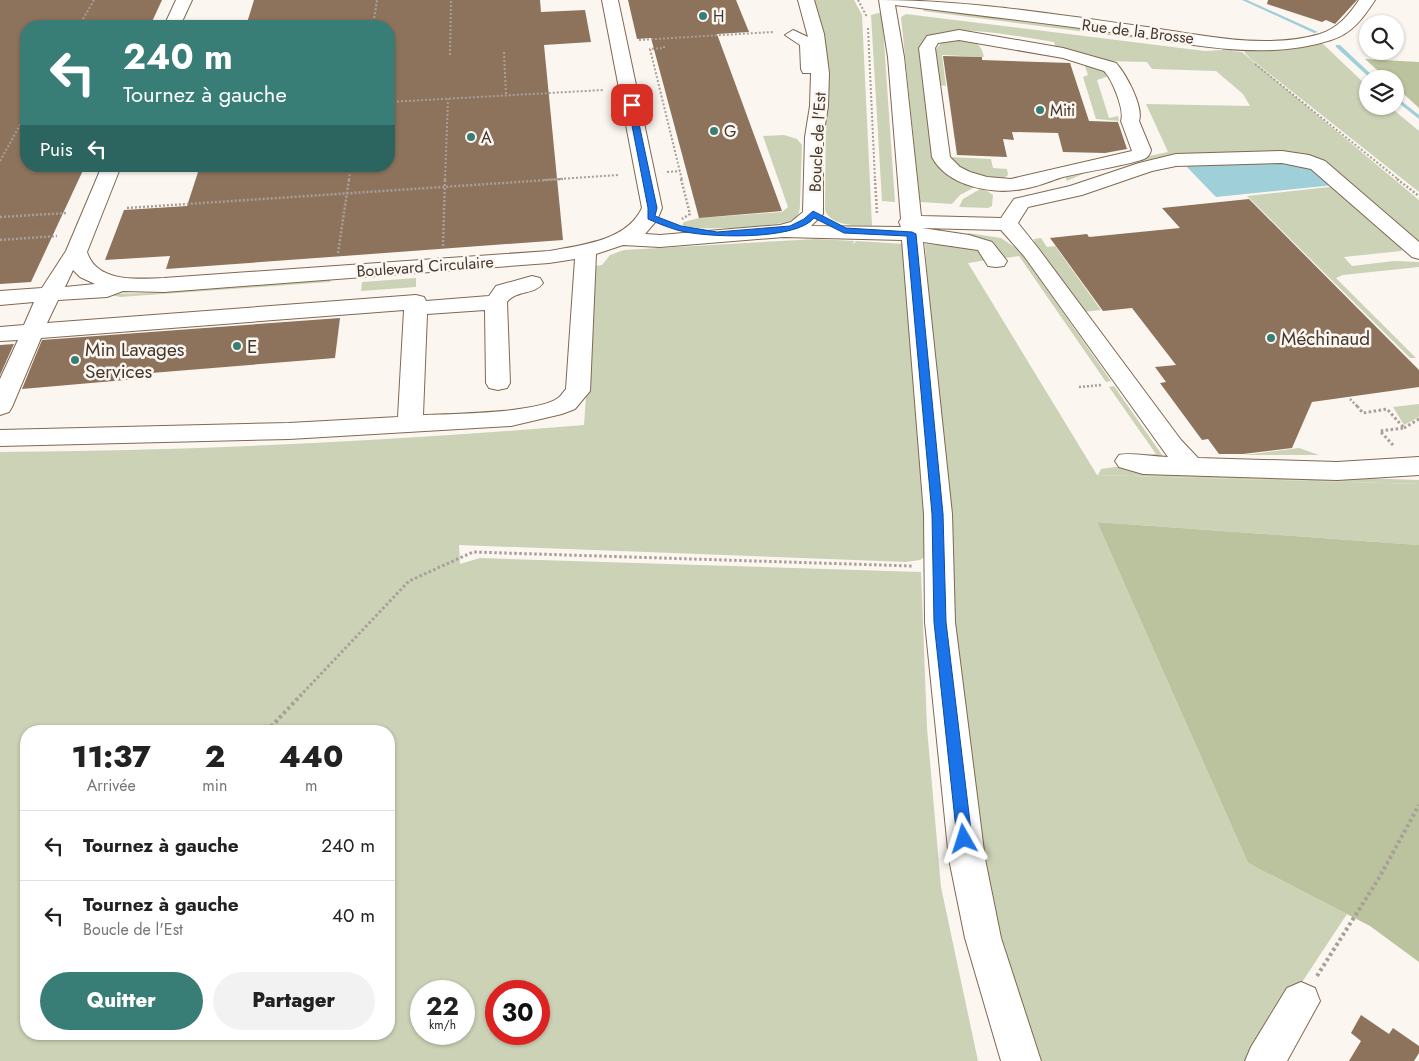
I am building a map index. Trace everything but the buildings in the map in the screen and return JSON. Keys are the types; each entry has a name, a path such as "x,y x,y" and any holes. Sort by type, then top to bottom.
{"street":[{"path":"175,20 184,0"},
{"path":"610,0 652,208 651,217"},
{"name":"Boucle de l'Est","path":"620,239 660,241 717,234 782,231 798,226 813,214 814,137 819,106 820,73 816,34 806,0"},
{"path":"887,0 896,57 910,228 938,514 937,567 940,622 967,859 983,938 1021,1061"},
{"name":"Rue de la Brosse","path":"894,0 1238,42 1291,43 1327,36 1349,25 1367,0"},
{"path":"786,34 808,43 809,78 819,106"},
{"path":"1007,224 1020,194 1058,172 1141,154 1142,150 1130,121 1132,116 1118,78 1106,65 1088,58 959,35 933,40 927,48 942,162 955,173 1020,194 1075,191 1146,167 1176,160 1297,158 1309,161 1332,176 1419,253"},
{"path":"0,407 63,269 66,248 109,172"},
{"path":"813,214 844,230"},
{"name":"Boucle de l'Est","path":"651,217 679,228 717,234"},
{"name":"Boulevard Circulaire","path":"66,248 81,266 90,273 118,284 164,285 349,260 432,256 548,257 586,250 620,239 642,228 651,217"},
{"path":"782,231 807,233 1007,224"},
{"path":"1007,224 1031,252 1172,446 1191,466"},
{"path":"910,228 978,243 989,251 996,261"},
{"path":"0,438 205,434 511,418 537,414 566,404 578,391 586,250"},
{"path":"410,424 416,305 423,296 432,256"},
{"path":"349,260 349,308"},
{"path":"498,383 496,302 504,291 532,283"},
{"path":"0,298 107,290 118,284"},
{"path":"0,334 349,308 496,302"},
{"path":"1128,461 1143,465 1337,471 1419,466"},
{"path":"1265,1061 1301,1002"}],"path":[{"path":"82,20 94,0"},
{"path":"374,20 377,0"},
{"path":"450,55 451,0"},
{"path":"858,0 867,19 877,219"},
{"path":"632,40 786,34"},
{"path":"1238,42 1245,56 1419,196"},
{"path":"664,46 664,48 650,49 690,214 679,220"},
{"path":"504,52 506,95"},
{"path":"395,102 603,90"},
{"path":"432,256 445,187 448,99"},
{"path":"0,161 20,126"},
{"path":"349,260 346,194 350,172"},
{"path":"127,208 618,175"},
{"path":"0,217 67,213"},
{"path":"0,240 59,236 66,248"},
{"path":"1079,387 1091,386"},
{"path":"1350,400 1362,413 1387,410 1404,428"},
{"path":"1400,452 1380,431 1404,428 1419,419"},
{"path":"273,725 408,581 473,552 937,567"},
{"path":"1301,1002 1379,878 1419,805"}],"green space":[{"path":"811,0 854,0 862,15 872,226 845,224 833,220 825,210 826,107"},
{"path":"925,6 1218,43 1217,47 1211,48 923,11"},
{"path":"882,12 895,202 882,201 871,15"},
{"path":"906,14 1205,51 1222,50 1231,43 1232,51 1242,52 1419,200 1419,249 1323,161 1305,154 1171,155 1087,172 1067,181 1065,176 1073,172 1168,152 1146,104 1250,106 1243,94 1216,71 1152,69 1147,62 1105,61 1091,55 1057,51 1054,42 992,32 960,31 931,35 937,163 947,175 977,186 960,195 952,204 920,202 901,17"},
{"path":"954,39 974,42 980,47 984,57 942,55 946,86 938,85 935,50 942,42"},
{"path":"1321,42 1359,78 1359,115 1400,115 1419,131 1419,192 1251,59 1245,53 1243,45"},
{"path":"1366,60 1419,62 1419,108 1404,94 1404,70 1377,70"},
{"path":"1084,63 1099,64 1109,76 1097,80 1109,118 1118,116 1119,121 1096,119 1083,77 1088,75"},
{"path":"784,135 797,139 802,145 800,208 798,215 784,223 737,228 703,228 682,225 684,222 699,218 782,212 788,207 763,136"},
{"path":"949,157 991,159 993,168 1007,169 1008,175 998,179 978,176 959,168"},
{"path":"1338,186 1404,248 1401,251 1344,257 1352,266 1394,261 1419,262 1419,267 1343,275 1336,278 1416,358 1410,358 1247,196"},
{"path":"982,188 993,195 992,206 988,208 959,207 963,199"},
{"path":"968,233 1001,238 1019,250 1111,381 1106,382 1019,256 1005,258 991,242 969,236"},
{"path":"1041,238 1047,247 1055,246 1101,310 1083,312 1035,244 1034,239"},
{"path":"816,239 854,241 853,245 856,241 906,244 929,554 920,560 906,562 459,545 460,564 480,558 921,572 927,728 941,887 978,1061 0,1061 0,452 146,450 292,444 584,425 595,266 602,265 610,255 624,250"},
{"path":"925,244 976,247 987,260 968,263 1097,475 1419,484 1419,545 1097,522 1248,863 1347,914 1250,1061 1035,1061 977,853 943,514"},
{"path":"416,278 416,287 361,291 362,282"},
{"path":"331,280 330,282 120,297 107,294 150,293"},
{"path":"1114,386 1167,462 1137,457 1156,454 1109,387"},
{"path":"1419,404 1419,417 1404,425 1393,407"},
{"path":"1299,448 1319,455 1244,455"},
{"path":"1122,466 1165,471 1419,480 1419,484 1098,475 1101,469"},
{"path":"1097,522 1419,545 1419,962 1370,926 1248,863"}],"water":[{"path":"1280,162 1313,169 1334,185 1216,197 1184,164"}],"waterway":[{"path":"1244,0 1316,32"},
{"path":"1338,46 1364,70"},
{"path":"1404,105 1419,118"}],"place":[{"name":"H","path":"703,16"},
{"name":"Miti","path":"1040,110"},
{"name":"G","path":"714,131"},
{"name":"A","path":"471,137"},
{"name":"Méchinaud","path":"1271,338"},
{"name":"E","path":"237,346"},
{"name":"Min Lavages Services","path":"75,360"}],"route":[{"path":"632,105 652,208 651,217 679,228 717,234 792,229 807,221 813,214 844,230 912,234 938,514 937,567 940,622 964,839"}]}
